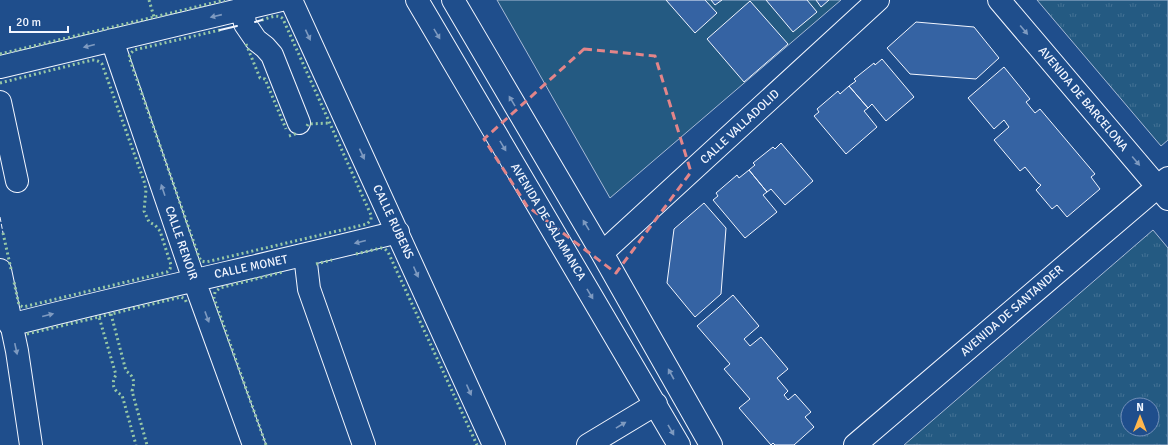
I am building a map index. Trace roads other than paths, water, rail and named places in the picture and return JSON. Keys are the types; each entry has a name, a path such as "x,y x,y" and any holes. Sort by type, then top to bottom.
{"street":[{"path":"0,67 281,0"},
{"name":"CALLE RUBENS","path":"291,0 494,445"},
{"name":"AVENIDA DE SALAMANCA","path":"417,0 679,445"},
{"path":"453,0 602,253 711,445"},
{"name":"CALLE VALLADOLID","path":"602,253 878,0"},
{"name":"AVENIDA DE BARCELONA","path":"999,0 1165,188"},
{"path":"243,9 245,24 256,40 265,47 272,56 299,123"},
{"name":"CALLE RENOIR","path":"112,40 194,280 254,445"},
{"path":"0,102 17,181"},
{"name":"AVENIDA DE SANTANDER","path":"855,445 1165,188"},
{"name":"CALLE MONET","path":"10,325 398,232"},
{"path":"304,255 310,289 364,445"},
{"path":"0,270 8,304 10,325 16,352 31,445"},
{"path":"588,445 656,404"}]}
